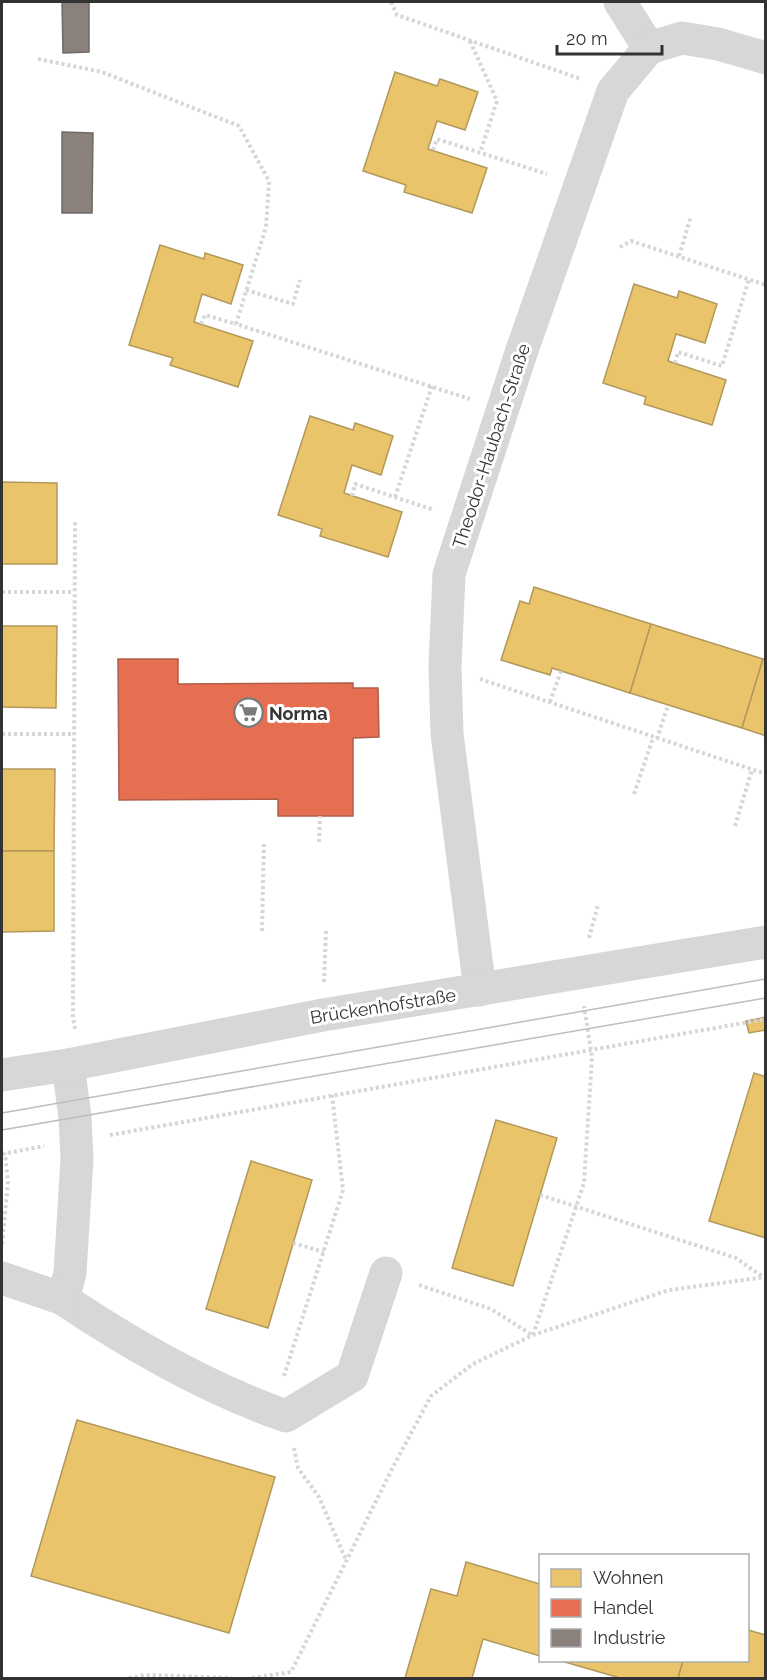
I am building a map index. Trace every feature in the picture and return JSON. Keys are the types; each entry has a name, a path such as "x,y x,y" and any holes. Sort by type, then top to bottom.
{"street":[{"path":"620,2 649,48 682,38 718,44 765,58"},
{"name":"Theodor-Haubach-Straße","path":"480,990 447,734 445,667 449,574 502,410 613,91 649,48"},
{"name":"Brückenhofstraße","path":"2,1076 323,1015 765,942"},
{"path":"63,1299 70,1273 77,1140 74,1064"},
{"path":"2,1278 63,1299 108,1329 191,1377 279,1413 352,1376 386,1273"}],"path":[{"path":"391,2 398,15 613,91"},
{"path":"470,41 496,101 480,153"},
{"path":"38,59 102,72 239,126 269,181 266,227 236,324"},
{"path":"433,150 437,139 579,184"},
{"path":"679,256 691,216"},
{"path":"620,247 631,240 765,285"},
{"path":"675,363 678,352 722,366 749,279"},
{"path":"246,290 293,304 300,280"},
{"path":"201,324 205,315 502,410"},
{"path":"395,497 432,386"},
{"path":"351,495 355,484 466,520"},
{"path":"74,1064 75,520"},
{"path":"2,592 74,592"},
{"path":"445,667 765,774"},
{"path":"550,702 561,671"},
{"path":"634,794 668,705"},
{"path":"2,734 74,734"},
{"path":"735,826 752,770"},
{"path":"319,842 320,816"},
{"path":"262,931 264,842"},
{"path":"323,1015 326,932"},
{"path":"2,1244 8,1183 3,1153 765,1019"},
{"path":"533,1335 584,1183 592,1049"},
{"path":"332,1095 343,1190 279,1413 298,1468 319,1497 346,1560"},
{"path":"540,1195 736,1258 764,1277"},
{"path":"293,1242 324,1252"},
{"path":"386,1273 491,1309 533,1335"},
{"path":"252,1678 291,1672 431,1396 473,1364 533,1335 669,1290 764,1277"},
{"path":"129,1678 145,1675 232,1678"}],"building: Wohnen":[{"path":"395,72 437,86 440,79 478,92 465,130 437,121 428,149 487,168 472,213 404,192 406,185 363,171"},
{"path":"160,245 204,259 205,253 243,265 231,304 202,294 194,322 253,341 238,387 170,365 173,358 129,345"},
{"path":"634,284 677,298 679,291 717,304 705,343 676,334 668,361 726,380 712,425 644,404 646,397 603,383"},
{"path":"310,416 353,430 355,423 393,436 381,475 352,465 344,493 402,512 388,557 320,536 322,529 278,515"},
{"path":"2,482 57,483 57,564 2,564"},
{"path":"534,587 651,624 630,693 552,668 550,675 501,660 520,601 529,604"},
{"path":"651,624 763,659 742,728 630,693"},
{"path":"2,626 57,626 56,708 2,707"},
{"path":"763,659 766,660 766,736 742,728"},
{"path":"2,769 55,769 54,851 2,851"},
{"path":"2,851 54,851 54,931 2,932"},
{"path":"766,1017 766,1030 749,1033 746,1021"},
{"path":"754,1073 766,1077 766,1238 709,1221"},
{"path":"496,1120 557,1138 513,1286 452,1268"},
{"path":"251,1161 312,1180 268,1328 206,1309"},
{"path":"77,1420 275,1477 229,1633 31,1576"},
{"path":"466,1562 539,1584 539,1656 483,1639 472,1678 405,1678 431,1589 457,1596"},
{"path":"749,1630 766,1635 766,1678 678,1678 682,1662 749,1662"},
{"path":"565,1662 682,1662 678,1678 620,1678"}],"building: Handel":[{"name":"Norma","path":"118,659 178,659 178,684 353,683 353,688 378,688 379,737 353,738 353,816 278,816 278,799 119,800"}],"building: Industrie":[{"path":"62,2 89,2 89,52 63,53"},
{"path":"62,132 93,133 92,213 62,213"}],"tram line":[{"path":"2,1113 766,979"},
{"path":"2,1130 766,998"}],"place":[{"name":"Norma","path":"248,713"}]}
